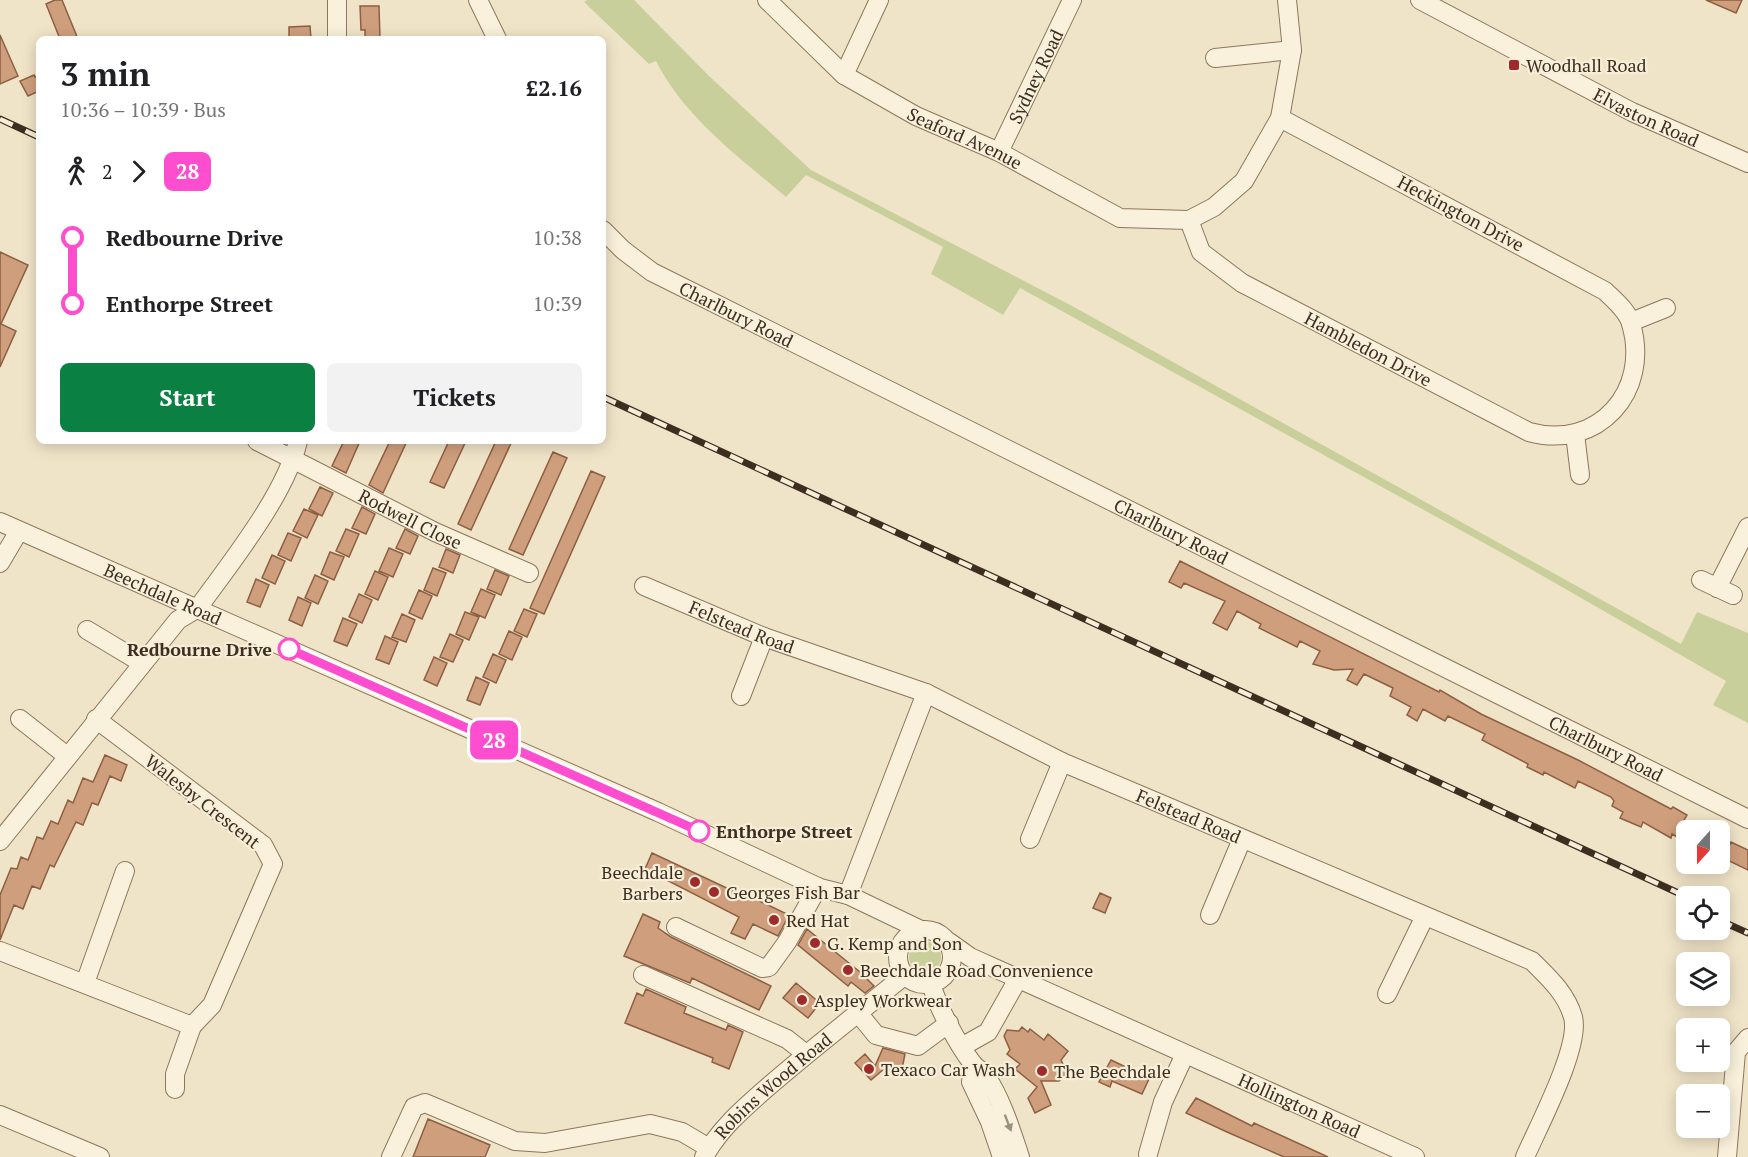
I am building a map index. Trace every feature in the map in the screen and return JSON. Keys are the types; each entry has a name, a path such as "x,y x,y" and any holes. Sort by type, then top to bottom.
{"street":[{"path":"337,0 337,36"},
{"path":"478,0 496,36"},
{"name":"Seaford Avenue","path":"767,0 844,75 916,116 999,152 1120,218 1190,220"},
{"path":"844,75 879,0"},
{"name":"Sydney Road","path":"999,152 1072,0"},
{"path":"1190,220 1214,207 1244,181 1280,118 1292,50 1287,0"},
{"name":"Elvaston Road","path":"1420,0 1632,112 1748,163"},
{"path":"1215,58 1292,50"},
{"name":"Heckington Drive","path":"1280,118 1597,285 1619,305 1631,322"},
{"name":"Hambledon Drive","path":"1190,220 1201,252 1242,283 1529,432 1557,437 1575,434 1599,423 1614,411 1628,391 1635,372 1636,355 1631,322"},
{"name":"Charlbury Road","path":"606,233 623,250 652,272 1748,819"},
{"path":"1631,322 1666,308"},
{"path":"1575,434 1580,475"},
{"name":"Rodwell Close","path":"263,444 435,532 529,573"},
{"path":"0,841 178,620 198,608 282,485 294,460 297,444"},
{"name":"Beechdale Road","path":"0,522 658,812 819,887 848,895"},
{"path":"1717,588 1748,527"},
{"path":"0,563 19,531"},
{"name":"Felstead Road","path":"644,586 764,637 926,693 1062,762 1532,961 1560,989 1574,1019 1573,1045 1525,1157"},
{"path":"87,630 142,663"},
{"path":"741,696 764,637"},
{"path":"921,930 911,933 903,941 898,955 905,975 917,982 939,981 957,952 936,932 921,930 848,895 926,693"},
{"path":"20,719 67,756"},
{"name":"Walesby Crescent","path":"96,719 263,845 273,864 212,1005 192,1026 175,1074 175,1089"},
{"path":"1030,839 1062,762"},
{"path":"1210,915 1242,839"},
{"path":"86,983 125,871"},
{"path":"676,927 762,968 769,967 787,942 819,887"},
{"name":"Beechdale Road","path":"819,887 843,905 893,929 903,941"},
{"path":"1387,994 1425,916"},
{"path":"0,951 192,1026"},
{"name":"Hollington Road","path":"957,952 1414,1157"},
{"path":"643,975 787,1039 806,1054"},
{"name":"Robins Wood Road","path":"707,1152 719,1132 806,1054 905,975"},
{"path":"963,1046 988,1032 1018,979"},
{"path":"931,983 939,1010 973,1064 985,1075 994,1091 1007,1119 1020,1157"},
{"path":"858,1014 876,1035 918,1046 949,1023"},
{"path":"1727,1157 1736,1052 1748,1038"},
{"path":"1148,1154 1160,1133 1185,1054"},
{"path":"973,1064 971,1082 990,1122 1002,1157"},
{"path":"391,1157 414,1107 425,1103 515,1141 545,1143 650,1124 682,1132 707,1152"},
{"path":"0,1115 93,1156"}],"green space":[{"path":"587,0 634,0 709,76 811,170 1074,307 1681,644 1697,612 1748,633 1748,723 1713,705 1726,681 1513,559 1020,288 1003,315 931,274 943,247 806,175 786,197 714,135 682,100 656,61 649,64 584,2"},
{"path":"925,941 936,946 941,957 936,968 925,973 914,968 909,957 914,946"}],"building":[{"path":"62,0 77,36 59,36 46,4"},
{"path":"1706,0 1742,0 1736,13"},
{"path":"360,6 379,6 380,36 365,36 365,30 361,30"},
{"path":"310,26 311,36 289,36 289,27"},
{"path":"0,35 18,76 0,84"},
{"path":"34,75 36,76 36,92 28,96 20,81"},
{"path":"0,252 28,265 1,324 16,331 0,367"},
{"path":"343,444 359,444 346,473 332,466"},
{"path":"389,444 406,444 383,493 369,485"},
{"path":"448,444 465,444 444,488 430,482"},
{"path":"495,444 511,444 471,530 458,524"},
{"path":"553,452 567,458 523,555 509,549"},
{"path":"591,471 605,477 544,614 530,608"},
{"path":"320,487 333,493 322,516 309,509"},
{"path":"362,507 375,514 366,534 352,528"},
{"path":"304,509 318,515 307,538 293,531"},
{"path":"346,529 359,534 349,557 336,551"},
{"path":"405,529 418,536 410,554 396,548"},
{"path":"288,533 301,538 291,561 278,555"},
{"path":"389,548 403,554 393,577 379,571"},
{"path":"446,549 460,555 453,573 439,567"},
{"path":"330,552 344,557 334,580 321,574"},
{"path":"272,555 285,561 275,584 262,578"},
{"path":"1180,561 1439,692 1440,690 1481,714 1687,815 1684,820 1676,820 1676,836 1672,834 1671,838 1643,822 1641,827 1620,818 1623,812 1612,806 1614,801 1611,797 1578,781 1575,788 1544,772 1543,775 1527,767 1528,764 1482,740 1485,734 1448,716 1445,721 1423,709 1417,721 1407,715 1411,707 1390,696 1393,688 1364,674 1357,685 1347,680 1353,669 1334,670 1313,664 1320,651 1300,641 1297,647 1259,628 1261,624 1237,611 1227,630 1213,623 1225,601 1184,583 1181,588 1169,582"},
{"path":"433,568 446,573 437,596 424,590"},
{"path":"495,570 509,576 501,595 487,589"},
{"path":"375,571 388,577 378,600 365,594"},
{"path":"315,575 328,581 318,604 305,598"},
{"path":"256,579 269,585 260,607 247,602"},
{"path":"481,589 495,595 485,618 471,612"},
{"path":"419,590 432,596 422,619 409,613"},
{"path":"359,594 372,600 362,623 349,617"},
{"path":"298,597 311,603 302,626 289,620"},
{"path":"524,609 537,614 527,637 514,631"},
{"path":"465,612 479,617 469,640 456,634"},
{"path":"402,614 415,620 406,642 392,637"},
{"path":"343,618 357,624 347,646 334,641"},
{"path":"509,631 522,637 512,660 499,654"},
{"path":"450,634 463,640 453,662 440,657"},
{"path":"385,636 398,642 389,664 376,659"},
{"path":"493,654 506,660 496,683 483,677"},
{"path":"434,657 447,663 437,686 424,680"},
{"path":"476,677 489,683 480,705 467,700"},
{"path":"105,755 127,765 121,781 110,776 98,805 92,803 83,825 76,822 54,867 50,865 40,889 32,886 23,909 14,905 0,940 0,895 11,868 17,869 21,857 28,860 37,837 43,839 51,821 58,824 68,800 73,803 83,778 93,782"},
{"path":"1731,842 1748,850 1748,870 1730,861"},
{"path":"652,853 789,915 778,936 753,924 745,939 731,933 739,917 645,869"},
{"path":"1100,893 1111,898 1105,913 1093,908"},
{"path":"643,914 660,922 658,928 671,937 771,986 759,1010 692,978 690,983 624,956"},
{"path":"807,929 874,986 865,993 851,982 848,986 798,945"},
{"name":"Aspley Workwear","path":"796,983 820,1003 808,1018 783,998"},
{"path":"646,989 686,1007 684,1013 726,1030 728,1025 743,1032 729,1069 712,1062 713,1058 625,1023 637,993 643,996"},
{"name":"The Beechdale","path":"1022,1027 1028,1032 1030,1029 1044,1040 1048,1034 1068,1051 1061,1060 1066,1070 1064,1077 1059,1081 1041,1081 1051,1105 1035,1113 1028,1098 1037,1087 1015,1069 1020,1064 1007,1054 1010,1050 1004,1036 1007,1030 1019,1031"},
{"path":"883,1048 905,1054 901,1074 884,1069 871,1080 855,1063 865,1054 875,1066"},
{"path":"1111,1060 1149,1079 1142,1094 1112,1081 1110,1087 1099,1082"},
{"path":"1196,1098 1252,1126 1254,1123 1328,1157 1284,1157 1227,1132 1186,1113"},
{"path":"428,1119 490,1145 485,1157 413,1157"}],"railway":[{"path":"0,119 36,136"},
{"path":"606,398 1676,892"},
{"path":"1730,925 1748,933"}],"bus line":[{"name":"28","path":"289,649 699,831"}],"place":[{"name":"Woodhall Road","path":"1514,65"},
{"name":"Redbourne Drive","path":"289,649"},
{"name":"Enthorpe Street","path":"699,831"},
{"name":"Beechdale Barbers","path":"695,882"},
{"name":"Georges Fish Bar","path":"714,892"},
{"name":"Red Hat","path":"774,920"},
{"name":"G. Kemp and Son","path":"815,943"},
{"name":"Beechdale Road Convenience","path":"848,970"},
{"name":"Aspley Workwear","path":"802,1000"},
{"name":"Texaco Car Wash","path":"869,1069"},
{"name":"The Beechdale","path":"1042,1071"}]}
